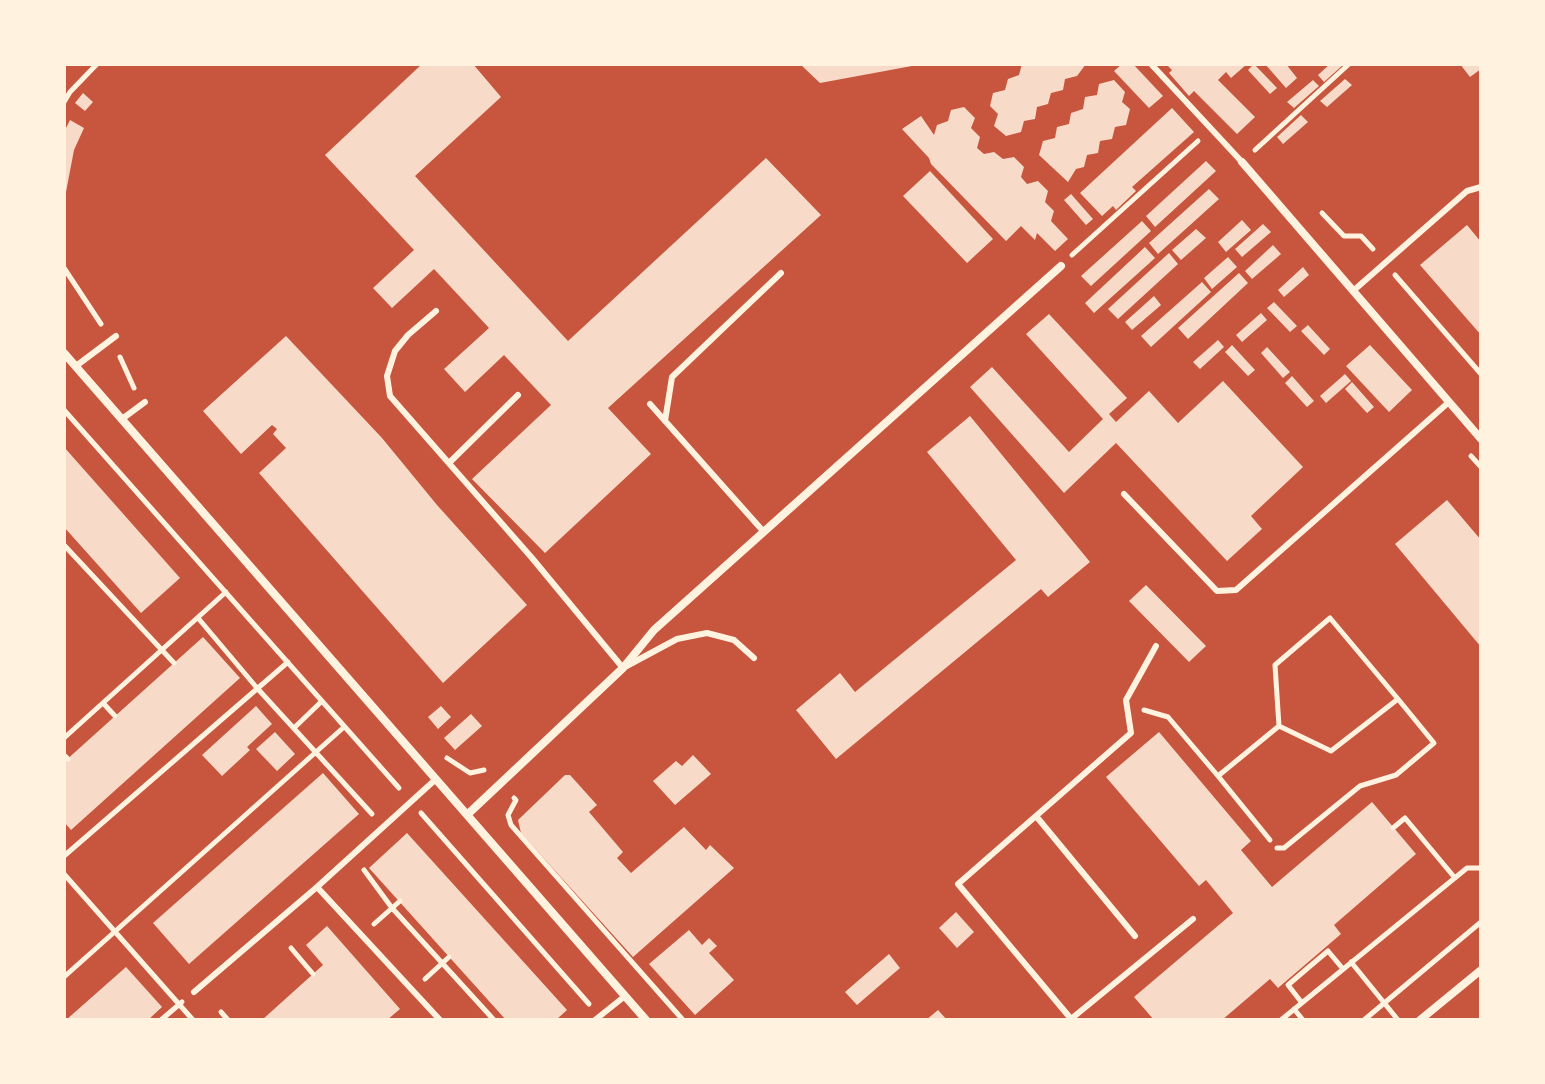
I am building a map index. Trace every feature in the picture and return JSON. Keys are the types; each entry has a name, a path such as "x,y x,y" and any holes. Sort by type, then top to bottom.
{"street":[{"path":"1242,162 1481,439"},
{"path":"468,814 623,668 654,630 1061,266"},
{"path":"64,353 646,1020"},
{"path":"1420,1020 1481,970"}],"lane":[{"path":"1151,64 1242,162"},
{"path":"1353,291 1467,191 1481,187"},
{"path":"665,421 672,377 781,273"},
{"path":"436,311 395,351 387,376 390,396 623,668 677,639 707,633 734,640 754,658"},
{"path":"76,366 113,338"},
{"path":"449,463 518,395"},
{"path":"1124,494 1217,591 1236,590 1449,402"},
{"path":"122,419 144,403"},
{"path":"650,404 763,531"},
{"path":"1156,646 1126,700 1131,733 958,884 1072,1020 1193,919"},
{"path":"194,992 317,887 436,779"},
{"path":"1036,816 1135,936"},
{"path":"317,887 440,1020"},
{"path":"597,1018 625,996"}],"path":[{"path":"64,102 97,64"},
{"path":"1242,162 1349,64"},
{"path":"1061,266 1211,129"},
{"path":"1322,213 1344,236 1361,236 1481,374"},
{"path":"64,268 113,338 144,403"},
{"path":"64,410 412,802 597,1018"},
{"path":"64,545 174,663"},
{"path":"64,738 226,592"},
{"path":"198,618 257,688 384,826"},
{"path":"1277,848 1284,848 1360,786 1396,775 1434,743 1330,618 1275,665 1279,726"},
{"path":"64,856 288,662"},
{"path":"1279,726 1331,751 1398,699"},
{"path":"294,728 322,701"},
{"path":"103,703 115,716"},
{"path":"1127,705 1168,717 1270,840"},
{"path":"1218,776 1279,726"},
{"path":"64,977 345,727"},
{"path":"445,756 470,773 483,771 488,766 492,771"},
{"path":"378,765 386,758"},
{"path":"511,793 516,800 509,809 511,825 683,1020"},
{"path":"1393,828 1405,818 1455,878"},
{"path":"1281,1020 1467,868 1481,868"},
{"path":"365,870 392,908 493,1020 500,1013"},
{"path":"64,874 193,1020"},
{"path":"362,935 400,901"},
{"path":"1364,1020 1481,922"},
{"path":"291,948 313,974"},
{"path":"1302,1003 1288,985 1308,966 1328,951 1343,969"},
{"path":"413,991 449,957"},
{"path":"1351,962 1398,1020"},
{"path":"161,1020 180,1004"},
{"path":"1294,1009 1303,1020"},
{"path":"221,1012 228,1020"}],"building":[{"path":"422,64 473,64 501,97 415,176 568,341 766,158 821,215 608,408 651,454 545,553 472,479 551,405 504,355 465,392 444,369 489,328 434,269 392,308 373,288 414,250 325,155"},
{"path":"800,64 912,64 912,66 820,83"},
{"path":"1022,64 1086,64 1077,76 1065,79 1063,90 1051,93 1048,104 1037,107 1035,119 1024,121 1021,132 1006,136 994,126 998,114 990,106 993,93 1005,90 1008,79 1019,75"},
{"path":"1122,64 1133,64 1163,96 1149,108 1114,71"},
{"path":"1166,64 1247,64 1231,78 1226,72 1218,80 1255,117 1237,134 1194,91 1189,96 1169,73 1172,70"},
{"path":"1254,64 1277,88 1270,94 1248,70"},
{"path":"1265,64 1286,64 1297,78 1286,88"},
{"path":"1330,64 1344,64 1324,82 1318,75"},
{"path":"1460,64 1481,64 1481,69 1470,77"},
{"path":"1345,79 1352,85 1327,107 1320,101"},
{"path":"1114,80 1125,92 1122,102 1130,109 1126,125 1115,127 1112,139 1100,141 1098,153 1087,155 1084,167 1076,169 1068,182 1039,155 1043,141 1055,138 1057,127 1069,124 1071,113 1083,109 1085,97 1097,95 1099,84"},
{"path":"1313,80 1319,86 1294,108 1287,102"},
{"path":"83,93 93,102 85,111 75,103"},
{"path":"964,107 975,118 971,128 980,137 977,148 984,154 994,152 1003,159 1014,157 1024,167 1021,177 1027,184 1038,181 1048,191 1045,202 1054,211 1051,221 1068,239 1055,251 1037,233 1035,240 1021,226 1006,241 931,164 902,129 921,116 934,135 937,125 948,121 951,110"},
{"path":"1172,108 1194,132 1132,187 1136,191 1116,210 1113,206 1102,216 1080,193"},
{"path":"1301,115 1308,122 1283,144 1277,137"},
{"path":"70,120 84,128 74,150 64,192 64,132"},
{"path":"1206,161 1216,171 1155,227 1146,216"},
{"path":"930,171 993,239 967,263 903,196"},
{"path":"1209,189 1219,199 1158,254 1149,243"},
{"path":"1071,194 1093,219 1086,225 1064,200"},
{"path":"1242,220 1251,230 1226,252 1218,242"},
{"path":"1142,221 1151,231 1091,286 1081,276"},
{"path":"1263,224 1271,232 1242,257 1235,249"},
{"path":"1467,225 1481,242 1481,335 1420,265"},
{"path":"1196,229 1206,238 1181,260 1172,250"},
{"path":"1273,245 1281,254 1252,279 1245,271"},
{"path":"1145,247 1155,258 1094,313 1085,303"},
{"path":"1169,253 1178,264 1118,319 1108,309"},
{"path":"1228,257 1237,267 1212,289 1204,278"},
{"path":"1303,267 1309,275 1284,297 1278,290"},
{"path":"1239,273 1248,283 1188,339 1178,328"},
{"path":"1202,282 1211,292 1151,347 1141,336"},
{"path":"1154,296 1161,305 1132,330 1125,322"},
{"path":"1274,302 1297,326 1290,332 1267,308"},
{"path":"1261,313 1267,320 1242,342 1236,335"},
{"path":"1049,314 1127,398 1109,414 1116,422 1149,391 1178,423 1223,381 1303,467 1251,516 1262,529 1227,561 1116,443 1064,493 970,387 992,367 1069,452 1103,419 1026,334"},
{"path":"1308,325 1330,349 1324,355 1301,331"},
{"path":"286,336 382,438 527,605 443,683 259,473 286,448 273,434 277,429 272,425 241,454 203,411"},
{"path":"1218,340 1224,347 1200,369 1193,362"},
{"path":"1232,345 1255,370 1248,376 1225,352"},
{"path":"1370,345 1412,390 1389,412 1346,366"},
{"path":"1267,347 1290,372 1283,378 1261,353"},
{"path":"1345,374 1351,381 1326,403 1320,396"},
{"path":"1292,376 1314,401 1307,407 1285,383"},
{"path":"1352,382 1374,407 1367,413 1345,389"},
{"path":"970,416 1090,562 1048,597 1041,589 836,759 796,710 840,673 855,692 1016,560 927,452"},
{"path":"64,447 180,578 141,613 64,527"},
{"path":"1447,500 1481,540 1481,647 1395,544"},
{"path":"1146,585 1206,646 1189,662 1129,601"},
{"path":"203,637 240,678 71,830 64,822 64,762"},
{"path":"256,706 272,724 222,776 202,755"},
{"path":"441,706 451,717 438,729 428,717"},
{"path":"471,714 482,726 455,750 444,738"},
{"path":"275,732 295,754 277,771 256,749"},
{"path":"1159,732 1251,841 1241,850 1272,887 1372,802 1416,854 1334,925 1341,934 1278,988 1270,979 1222,1020 1154,1020 1134,997 1233,913 1206,880 1199,886 1106,777"},
{"path":"693,755 711,774 675,805 653,781 676,761 682,766"},
{"path":"323,773 359,814 189,964 153,923"},
{"path":"565,775 570,775 597,805 589,812 623,852 617,858 631,873 684,827 706,850 710,845 734,868 633,957 521,833 518,820"},
{"path":"407,833 567,1010 556,1020 506,1020 369,868"},
{"path":"956,912 974,932 957,948 939,928"},
{"path":"327,926 400,1009 387,1020 262,1020 323,965 306,945"},
{"path":"689,930 702,945 709,938 717,946 709,953 734,980 695,1015 649,964"},
{"path":"889,954 900,968 857,1005 845,992"},
{"path":"126,967 162,1007 148,1020 66,1020"},
{"path":"938,1010 947,1020 926,1020"}]}
